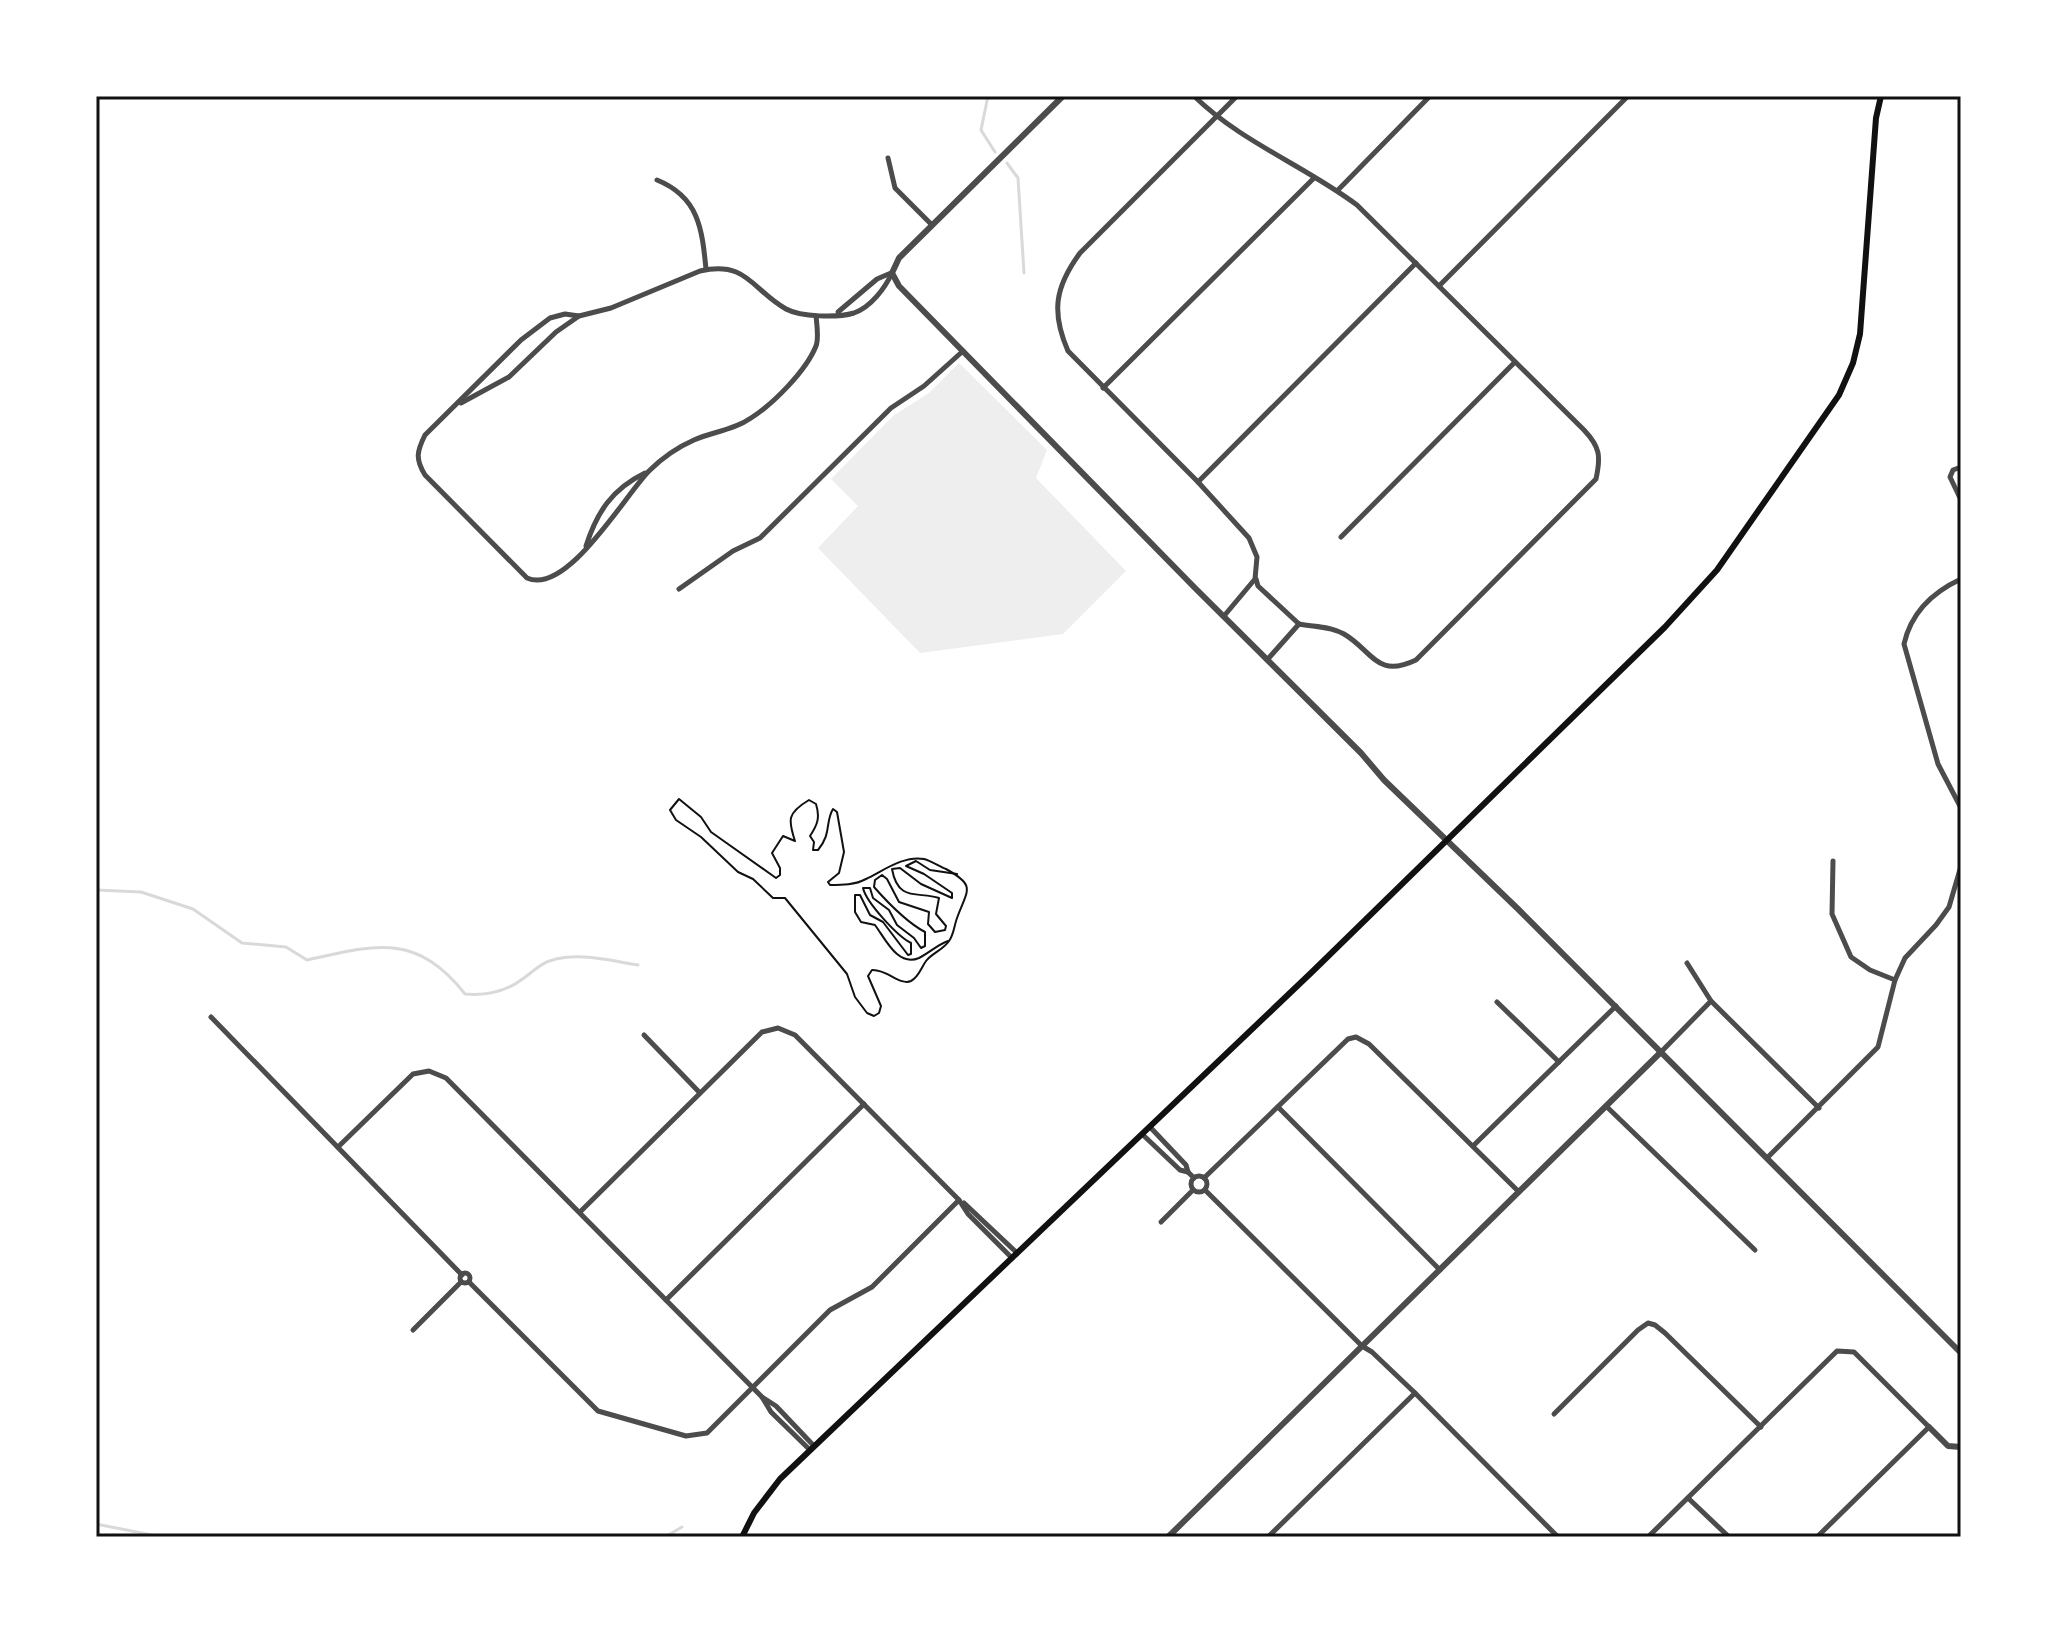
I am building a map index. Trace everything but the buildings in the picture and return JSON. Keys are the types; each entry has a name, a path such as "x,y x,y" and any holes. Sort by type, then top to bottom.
{"main road":[{"path":"742,1537 766,1497 812,1448 1150,1127 1703,588 1839,395 1853,363 1860,334 1876,118 1881,96"}],"street":[{"path":"454,407 509,377 556,332 579,316 611,308 706,269 734,270 748,276 784,308 800,315 854,313 885,287 899,258 1063,96"},
{"path":"1194,96 1216,117 1338,190 1357,205 1594,440 1600,459 1596,479 1416,660 1404,666 1380,665 1344,634 1299,624 1258,586 1255,579 1257,557 1249,538 1068,351 1058,325 1057,308 1065,274 1080,253 1216,117 1237,96"},
{"path":"1338,190 1430,96"},
{"path":"1439,286 1628,96"},
{"path":"888,158 895,188 932,225"},
{"path":"1103,388 1314,178"},
{"path":"657,180 670,185 686,198 702,232 706,269"},
{"path":"1198,482 1416,263"},
{"path":"837,314 877,279 892,273"},
{"path":"892,273 899,286 1361,753 1384,780 1616,1006 1961,1353"},
{"path":"579,316 565,314 550,318 521,340 425,435 417,451 417,463 425,475 527,578 536,582 548,580 562,572 618,512 649,471"},
{"path":"586,547 597,517 612,495 627,482 694,440 751,419 804,368 817,343 816,316"},
{"path":"679,589 733,551 760,538 891,408 924,386 964,350"},
{"path":"1341,537 1515,362"},
{"path":"1961,467 1953,470 1950,477 1961,500"},
{"path":"1224,616 1255,579"},
{"path":"1961,579 1941,589 1921,608 1908,626 1904,644 1938,764 1961,808"},
{"path":"1267,660 1299,624"},
{"path":"1833,861 1832,914 1851,957 1870,970 1895,980"},
{"path":"1767,1158 1878,1047 1895,980 1905,958 1949,907 1961,866"},
{"path":"1687,963 1711,1001 1819,1108"},
{"path":"1168,1537 1711,1001"},
{"path":"1497,1002 1559,1062"},
{"path":"1474,1145 1616,1006"},
{"path":"211,1017 464,1280 598,1411 686,1436 707,1433 830,1310 872,1287 959,1200"},
{"path":"580,1212 762,1032 778,1028 795,1035 959,1200 972,1209 1015,1256"},
{"path":"644,1035 700,1093"},
{"path":"1150,1127 1186,1165 1194,1178 1204,1178 1348,1039 1356,1037 1369,1044 1519,1192"},
{"path":"338,1147 413,1074 429,1071 446,1078 762,1397 776,1406 812,1448"},
{"path":"666,1300 864,1104"},
{"path":"1606,1106 1755,1250"},
{"path":"1278,1107 1440,1270"},
{"path":"1142,1134 1180,1170 1188,1172"},
{"path":"1193,1190 1191,1183 1194,1178"},
{"path":"1204,1178 1207,1183 1205,1190"},
{"path":"1193,1190 1205,1190"},
{"path":"1161,1222 1193,1190"},
{"path":"1205,1190 1362,1346 1415,1393 1558,1537"},
{"path":"413,1330 464,1280"},
{"path":"1554,1414 1648,1323 1655,1325 1761,1427"},
{"path":"1648,1537 1837,1351 1854,1352 1948,1446 1961,1447"},
{"path":"1268,1537 1415,1393"},
{"path":"1817,1537 1929,1427"},
{"path":"1688,1498 1729,1537"}],"path":[{"path":"679,799 686,802 711,832 776,878 780,875 780,868 772,853 773,848 783,836 795,841 788,825 789,819 809,800 816,804 819,815 810,836 814,842 813,850 818,850 830,828 833,809 837,812 844,852 839,873 828,882 830,885 848,885 865,880 888,867 912,859 923,859 957,874 967,884 967,892 949,941 927,960 915,979 908,982 897,980 881,969 872,970 868,976 881,1006 874,1016 867,1013 855,997 847,974 785,898 773,898 753,879 738,872 701,837 676,820 670,810 679,799"},
{"path":"949,941 916,959 904,960 875,925 861,922 855,912 855,895 860,895 870,915 883,922 908,955 911,954 911,943 876,911 863,888 870,888 873,898 889,910 897,925 921,948 925,946 925,932 915,928 889,905 874,887 875,880 882,875 899,902 929,912 928,924 935,932 945,930 946,926 936,914 939,898 913,896 904,891 896,882 892,869 905,871 921,884 948,898 953,896 946,888 906,866 916,861 930,870 957,874"}],"shaded area":[{"path":"959,363 1047,450 1036,478 1126,571 1063,634 920,653 818,548 858,506 831,479 893,416 929,393"}],"waterway":[{"path":"988,96 981,130 995,152"},
{"path":"1007,163 1018,178 1024,273"},
{"path":"96,890 141,892 193,909 242,943 286,947 307,960 374,948 411,952 429,960 465,994 489,994 503,990 543,964 566,957 638,965"},
{"path":"96,1524 162,1537"},
{"path":"665,1537 682,1527"}]}
